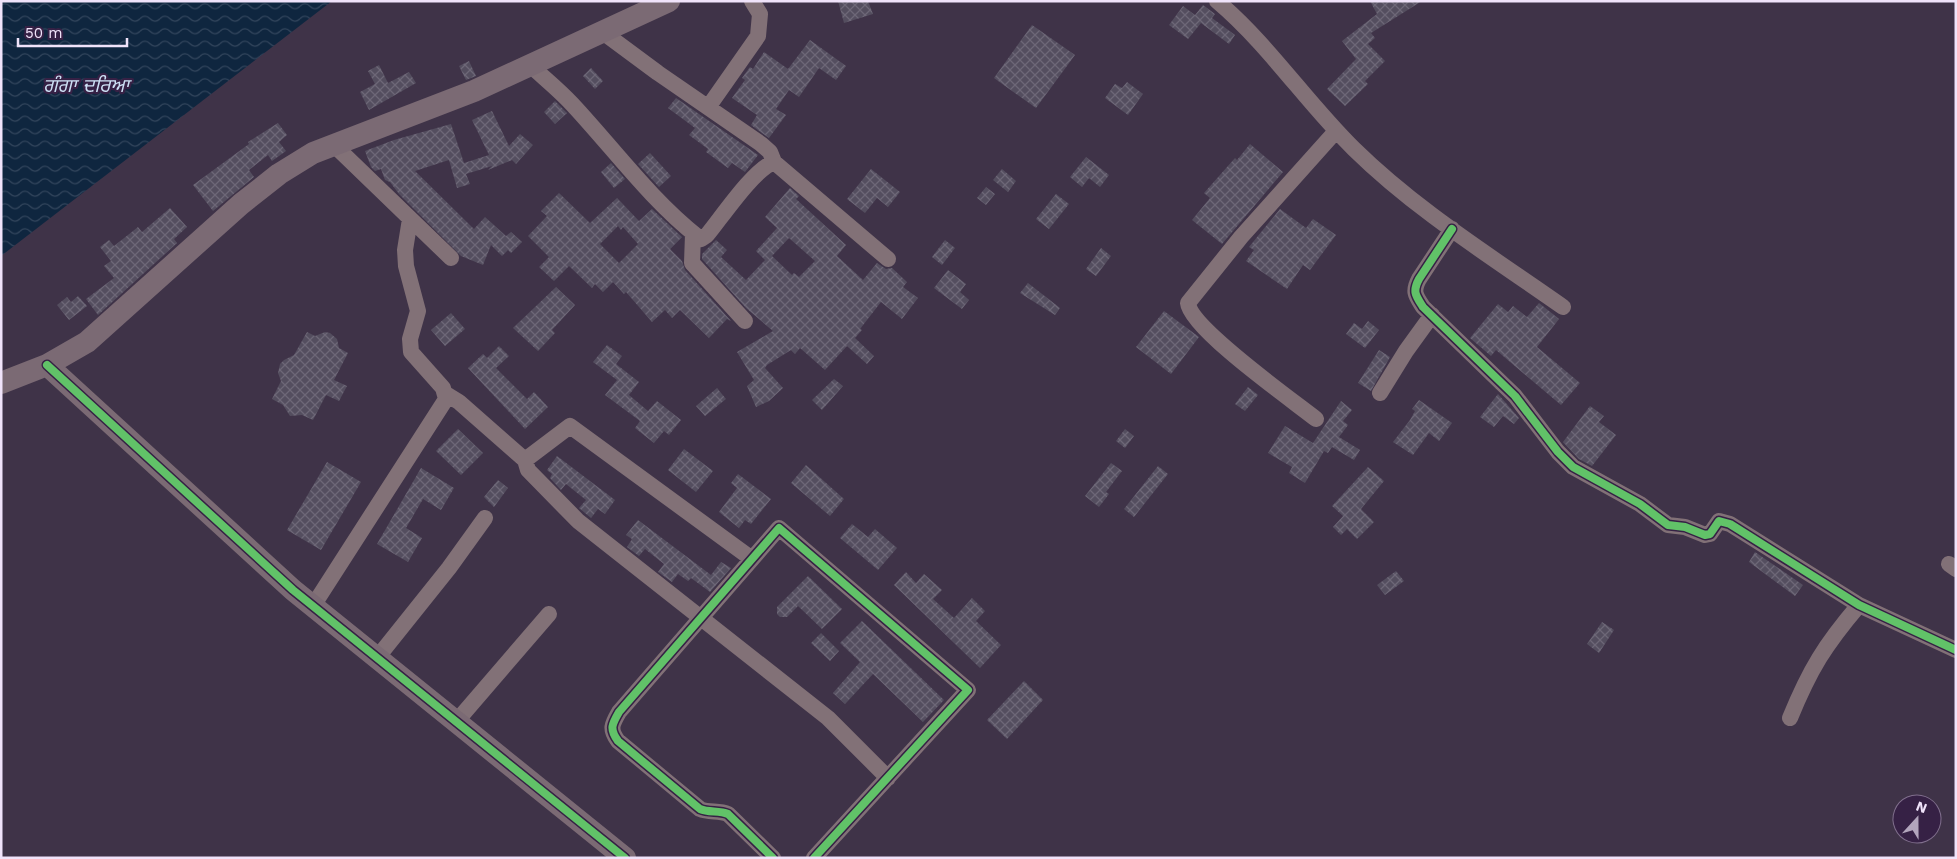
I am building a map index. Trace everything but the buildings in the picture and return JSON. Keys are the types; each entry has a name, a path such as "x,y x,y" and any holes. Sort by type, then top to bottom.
{"main road":[{"path":"1,383 48,366 87,342 241,204 279,174 313,153 474,91 604,33 669,1"},
{"path":"48,366 313,606 625,858"}],"street":[{"path":"709,106 758,36 760,14 752,1"},
{"path":"1216,1 1267,50 1336,131 1355,150 1452,229 1563,307"},
{"path":"604,33 761,144 773,157 774,162 888,259"},
{"path":"530,65 571,103 629,171 678,221 701,239 707,235 746,186 763,168 774,162"},
{"path":"1316,419 1228,349 1193,317 1188,303 1241,237 1336,131"},
{"path":"334,145 451,258"},
{"path":"410,219 405,250 406,266 418,311 410,340 411,352 446,394 459,402 525,460 528,470 578,521 828,718 888,778"},
{"path":"1452,229 1419,280 1414,292 1423,308 1516,396 1558,452 1573,467 1634,500 1668,525 1685,527 1705,535 1710,534 1719,521 1730,524 1859,605 1956,650"},
{"path":"693,234 692,263 746,321"},
{"path":"1380,393 1406,351 1432,315"},
{"path":"313,606 443,406 446,394"},
{"path":"525,460 570,426 752,559"},
{"path":"377,658 449,568 485,518"},
{"path":"773,858 728,814 722,811 706,812 700,809 618,741 611,732 611,726 619,712 779,528 968,690 814,858"},
{"path":"1790,718 1815,662 1830,640 1859,605"},
{"path":"456,722 549,614"}],"water":[{"name":"ਗੰਗਾ ਦਰਿਆ","path":"1,1 332,1 1,256"}],"cycle path":[{"path":"1452,229 1419,279 1415,291 1417,297 1423,307 1515,396 1558,452 1573,467 1640,504 1668,525 1685,527 1705,535 1710,534 1719,521 1730,524 1859,605 1956,650"},
{"path":"47,365 293,590 625,858"},
{"path":"773,858 728,814 700,809 618,741 613,733 612,726 619,712 779,528 968,690 814,858"}]}
